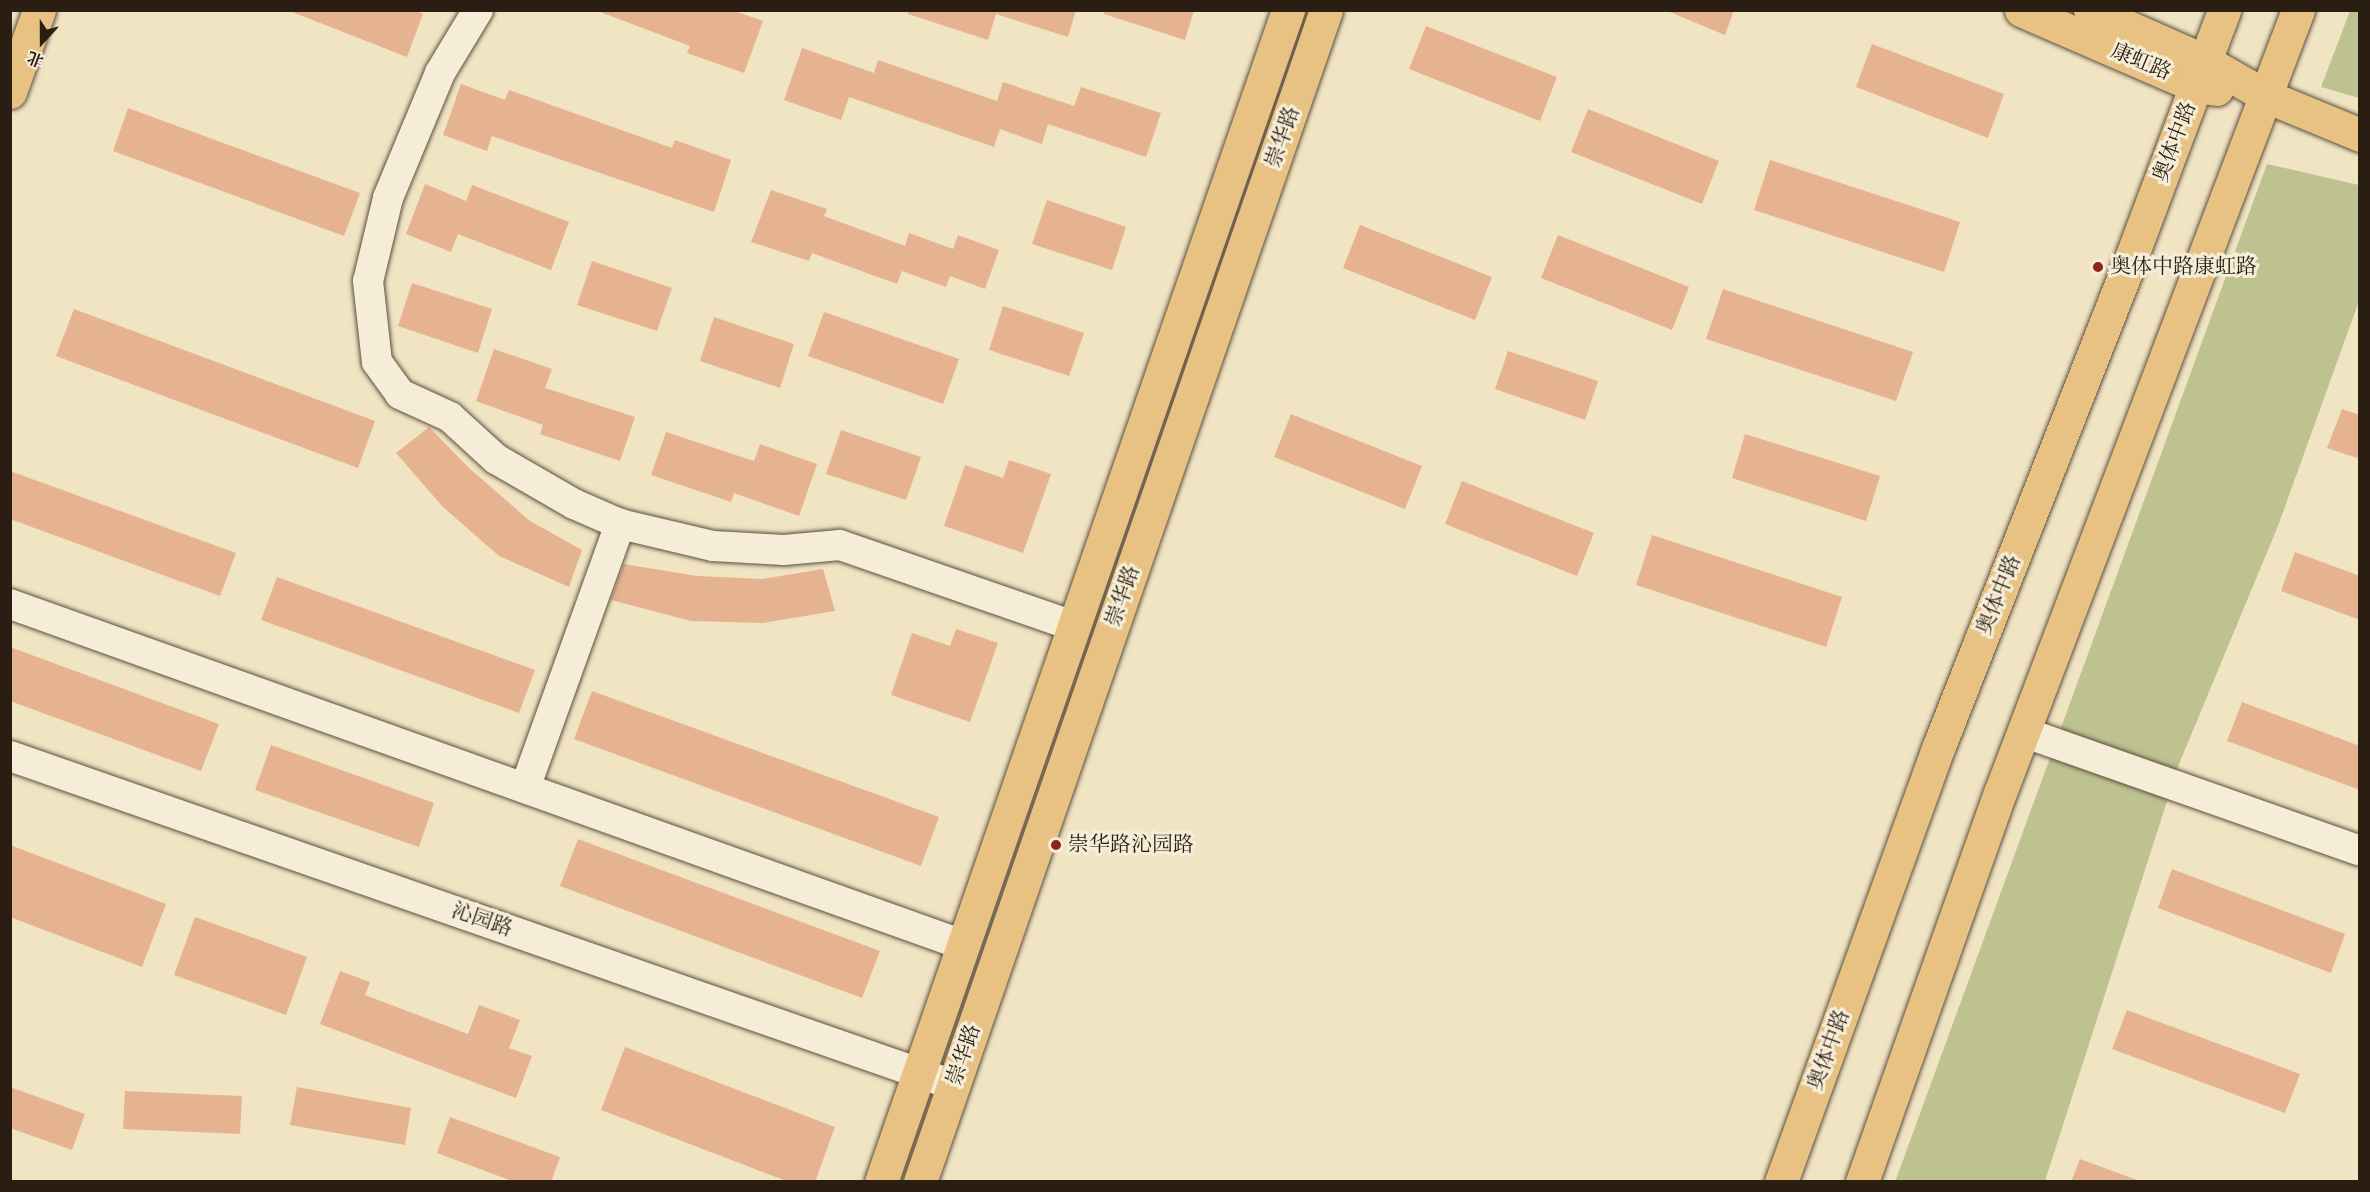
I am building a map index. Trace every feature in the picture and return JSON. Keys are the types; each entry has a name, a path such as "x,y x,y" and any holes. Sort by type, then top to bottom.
{"main road":[{"path":"10,92 39,10"},
{"name":"崇华路","path":"881,1182 1288,10"},
{"name":"崇华路","path":"920,1182 1326,10"},
{"name":"康虹路","path":"2021,10 2266,96 2360,135"},
{"name":"康虹路","path":"2090,10 2201,74"},
{"name":"奥体中路","path":"1781,1182 1939,746 2224,10"},
{"path":"1862,1182 2023,732 2298,10"}],"street":[{"path":"478,10 440,73 388,198 368,281 377,362 400,394 450,417 496,459 574,504 620,524 713,546 784,550 840,545 1074,626"},
{"path":"525,788 620,524"},
{"path":"10,604 963,945"},
{"path":"2023,732 2360,851"},
{"name":"沁园路","path":"10,756 953,1085"}],"green space":[{"path":"2350,11 2359,11 2359,98 2321,87"},
{"path":"2267,164 2359,185 2359,301 2278,526 2179,764 2045,1181 1895,1182"}],"building":[{"path":"287,10 414,10 423,14 407,57"},
{"path":"595,10 732,10 763,21 744,73 687,53 690,46"},
{"path":"908,10 1076,10 1068,37 996,14 988,40 908,14"},
{"path":"1105,10 1194,10 1185,40 1104,14"},
{"path":"1665,10 1734,10 1725,35"},
{"path":"1426,26 1557,77 1540,121 1409,69"},
{"path":"1872,44 2004,94 1988,138 1856,87"},
{"path":"802,48 874,73 878,60 997,101 1003,82 1074,106 1081,87 1161,113 1146,157 1048,124 1042,144 1000,129 994,147 849,97 841,120 784,100"},
{"path":"461,84 505,100 509,90 672,148 675,140 731,160 714,212 492,136 487,151 443,135"},
{"path":"128,108 360,193 344,236 113,151"},
{"path":"1588,109 1719,161 1702,204 1571,152"},
{"path":"1770,160 1960,222 1944,272 1754,210"},
{"path":"425,184 466,201 472,185 569,222 551,270 458,234 451,252 406,234"},
{"path":"771,190 827,209 824,216 905,246 909,233 953,249 958,235 999,250 985,289 950,276 946,287 902,271 897,284 812,253 809,261 751,242"},
{"path":"1047,200 1126,227 1112,270 1032,244"},
{"path":"1360,225 1492,277 1475,320 1343,268"},
{"path":"1558,235 1689,287 1672,330 1541,278"},
{"path":"592,261 672,288 657,331 577,305"},
{"path":"412,283 492,309 478,353 398,326"},
{"path":"1723,289 1913,352 1896,401 1706,339"},
{"path":"1003,306 1084,333 1069,376 989,350"},
{"path":"74,309 375,421 358,468 56,356"},
{"path":"824,312 959,359 943,404 808,356"},
{"path":"714,317 794,344 780,388 700,361"},
{"path":"494,349 552,369 545,388 635,417 620,461 540,434 543,425 476,401"},
{"path":"1508,351 1598,381 1585,420 1495,389"},
{"path":"2342,409 2360,415 2360,459 2327,448"},
{"path":"1291,414 1422,466 1405,509 1274,457"},
{"path":"429,427 469,468 530,521 582,550 569,587 499,556 443,507 396,453"},
{"path":"841,430 921,457 906,500 826,474"},
{"path":"666,432 754,461 760,444 817,464 799,516 734,493 731,502 651,475"},
{"path":"1745,434 1880,476 1866,521 1732,478"},
{"path":"1009,460 1051,474 1023,553 944,526 965,465 1003,478"},
{"path":"10,471 236,553 220,596 10,519"},
{"path":"1462,481 1594,533 1577,576 1445,524"},
{"path":"1652,535 1842,597 1826,647 1636,585"},
{"path":"2295,552 2360,576 2360,620 2281,591"},
{"path":"624,564 697,576 762,579 823,569 835,611 763,623 691,621 611,600"},
{"path":"277,577 535,670 519,713 261,620"},
{"path":"956,629 998,643 970,722 891,695 912,633 950,646"},
{"path":"10,647 219,724 201,771 10,701"},
{"path":"592,691 939,817 921,866 574,739"},
{"path":"2242,702 2360,746 2360,790 2227,741"},
{"path":"271,745 434,803 419,847 255,790"},
{"path":"578,839 880,951 862,998 560,886"},
{"path":"10,845 166,904 142,967 10,917"},
{"path":"2172,869 2345,934 2331,973 2158,908"},
{"path":"195,917 307,957 286,1015 174,975"},
{"path":"340,971 370,982 365,995 468,1034 479,1005 520,1020 509,1048 532,1056 516,1098 320,1024"},
{"path":"2127,1010 2300,1074 2285,1113 2112,1049"},
{"path":"625,1047 835,1127 815,1182 789,1182 601,1110"},
{"path":"10,1087 85,1114 72,1150 10,1128"},
{"path":"297,1087 411,1108 405,1145 290,1125"},
{"path":"125,1091 242,1096 240,1134 123,1129"},
{"path":"450,1117 560,1157 551,1182 515,1182 437,1153"},
{"path":"2080,1159 2137,1180 2136,1182 2071,1182"}],"place":[{"name":"奥体中路康虹路","path":"2098,267"},
{"name":"崇华路沁园路","path":"1056,845"}]}
